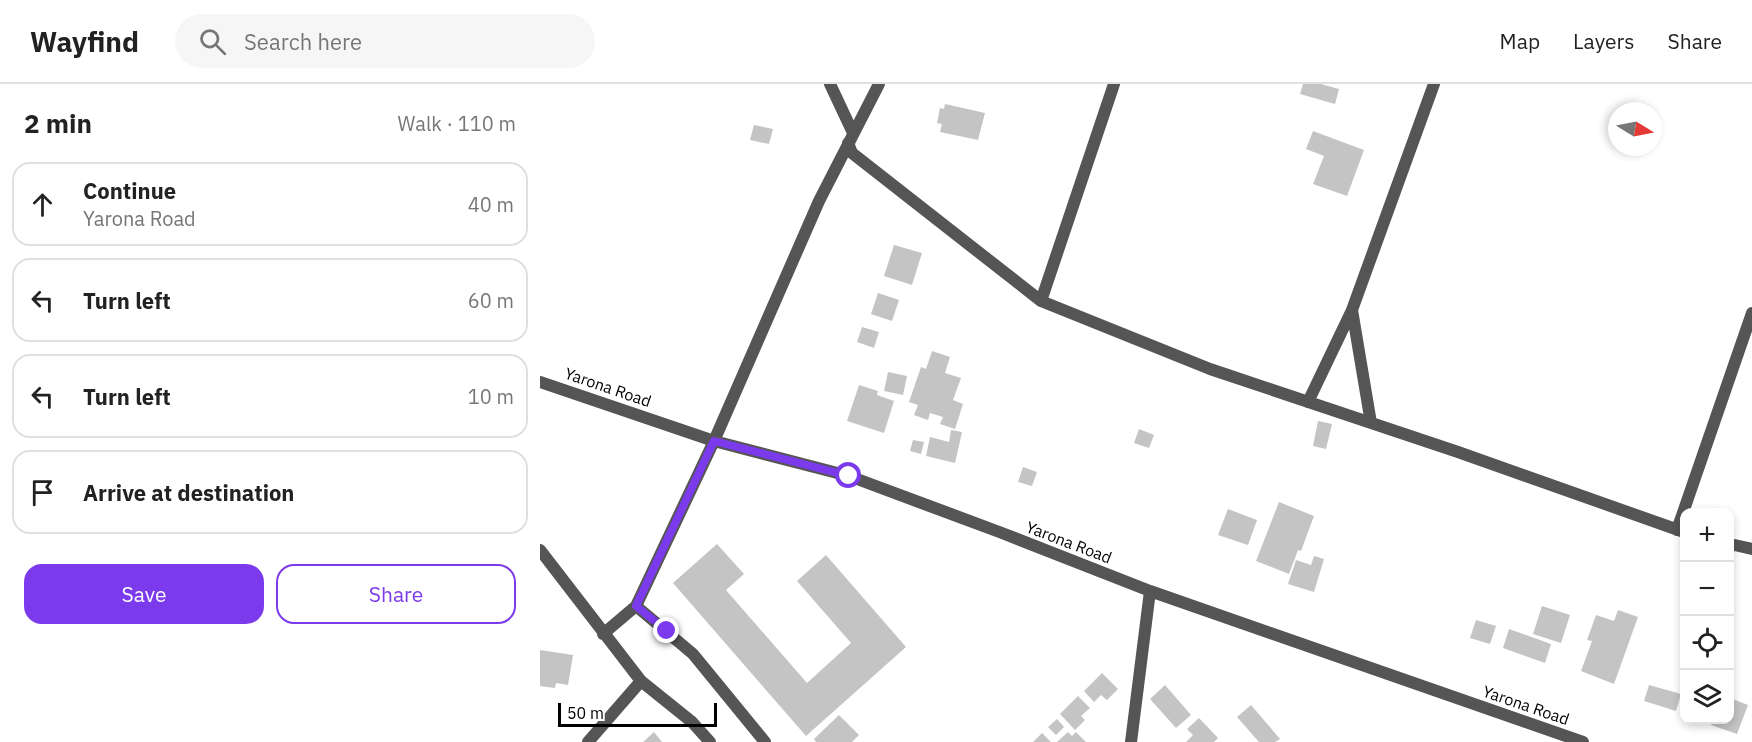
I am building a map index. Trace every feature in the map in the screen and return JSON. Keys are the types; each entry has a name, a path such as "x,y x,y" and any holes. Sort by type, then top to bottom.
{"street":[{"path":"830,84 851,138 852,153 1041,302 1210,369 1680,531"},
{"path":"603,634 636,606 714,441 819,201 879,84"},
{"path":"1041,302 1114,84"},
{"path":"1308,402 1352,310 1434,84"},
{"path":"1352,310 1371,423"},
{"path":"1688,508 1752,313"},
{"name":"Yarona Road","path":"540,382 714,441 849,476 1150,591 1582,742"},
{"path":"1734,544 1752,549"},
{"path":"540,550 641,681 692,722 710,742"},
{"path":"1131,742 1150,591"},
{"path":"636,606 693,654 765,742"},
{"path":"588,742 641,681"}],"building":[{"path":"1303,84 1321,84 1339,89 1335,104 1300,94"},
{"path":"945,104 985,113 978,140 940,132 942,124 937,123 940,108 944,109"},
{"path":"754,125 773,129 769,144 750,140"},
{"path":"1313,131 1364,150 1347,196 1313,184 1324,156 1306,149"},
{"path":"894,245 922,253 912,285 884,276"},
{"path":"878,293 899,300 892,321 871,314"},
{"path":"862,327 879,332 874,348 857,342"},
{"path":"932,351 950,357 945,373 961,378 953,400 963,404 955,429 940,424 943,417 930,413 928,420 914,415 918,405 909,402 921,367 926,369"},
{"path":"888,372 907,376 903,395 884,391"},
{"path":"859,385 878,391 877,395 894,401 884,433 847,421"},
{"path":"1318,421 1332,424 1326,449 1313,446"},
{"path":"1139,429 1154,435 1149,448 1134,443"},
{"path":"951,430 962,432 955,463 926,456 930,437 949,442"},
{"path":"913,440 924,442 921,454 910,451"},
{"path":"1023,467 1037,472 1032,486 1018,482"},
{"path":"1279,502 1314,516 1301,551 1298,550 1289,574 1256,561"},
{"path":"1228,509 1257,520 1248,545 1218,535"},
{"path":"717,544 744,574 726,590 807,683 851,643 797,581 826,555 906,647 806,736 673,583"},
{"path":"1314,556 1324,559 1314,592 1288,584 1296,560 1311,565"},
{"path":"1542,606 1570,615 1561,643 1533,634"},
{"path":"1618,610 1638,617 1614,684 1581,671 1592,641 1587,640 1596,615 1614,621"},
{"path":"1476,620 1496,626 1490,644 1470,638"},
{"path":"1509,629 1551,644 1545,663 1503,648"},
{"path":"540,650 573,655 568,685 556,683 555,688 540,686"},
{"path":"1102,673 1118,689 1107,700 1101,695 1094,702 1084,691"},
{"path":"1165,685 1191,715 1176,728 1150,699"},
{"path":"1649,685 1680,694 1676,711 1644,701"},
{"path":"1078,696 1090,708 1081,716 1085,720 1075,730 1060,714"},
{"path":"1734,700 1748,705 1737,734 1711,725 1734,724"},
{"path":"1251,705 1280,739 1275,742 1259,742 1237,717"},
{"path":"839,715 859,735 852,742 816,742 814,739"},
{"path":"1199,718 1218,738 1214,742 1186,742 1193,735 1187,729"},
{"path":"1057,719 1064,727 1056,735 1048,727"},
{"path":"654,732 662,742 643,742"},
{"path":"1068,732 1072,736 1076,732 1086,742 1057,742"},
{"path":"1042,733 1051,742 1033,742"}],"route":[{"path":"667,631 636,606 714,441 849,476"}]}
